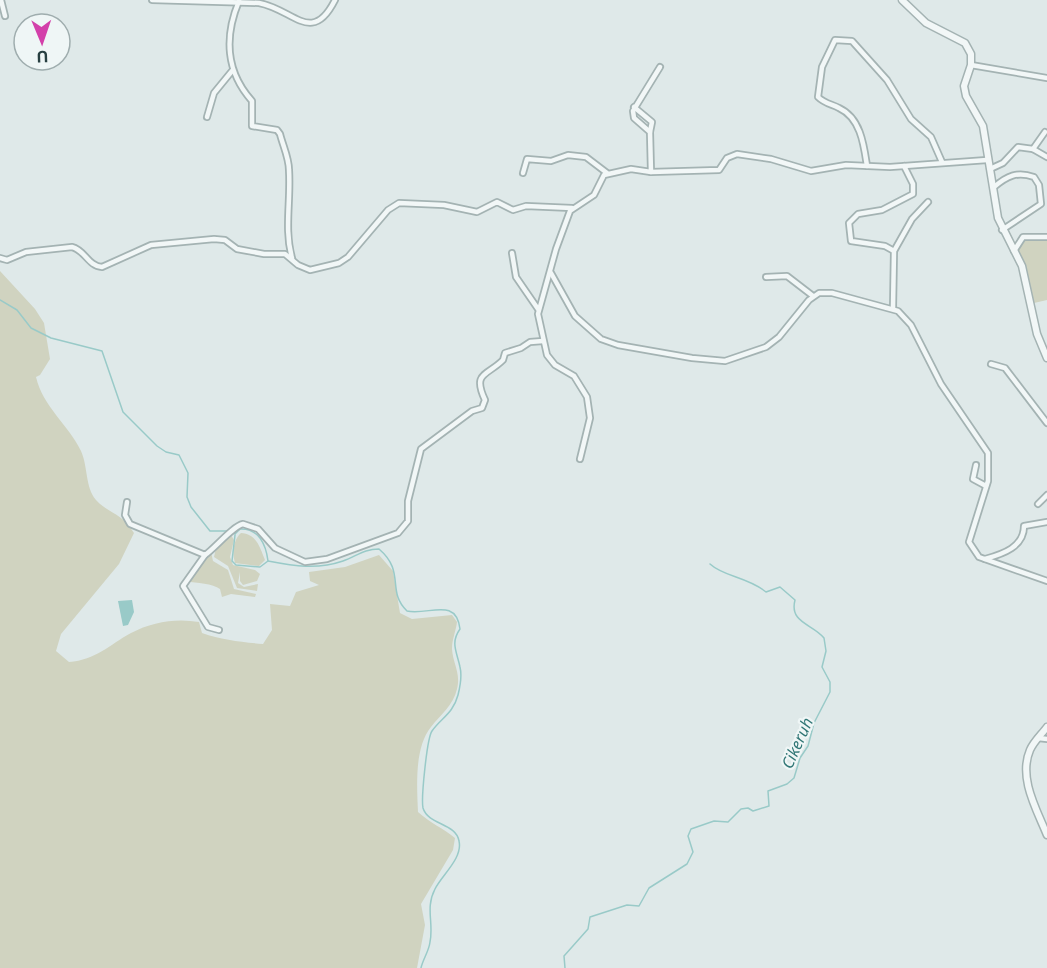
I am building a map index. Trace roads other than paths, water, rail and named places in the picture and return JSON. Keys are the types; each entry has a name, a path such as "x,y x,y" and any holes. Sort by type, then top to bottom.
{"street":[{"path":"1,0 5,16"},
{"path":"152,0 239,1 265,4 299,21 311,23 324,19 335,0"},
{"path":"902,0 926,23 965,43 971,54 965,91 969,104 982,126 1002,230 1025,276 1037,334 1047,358"},
{"path":"239,1 232,19 228,44 232,71 243,93 252,101 252,126 277,130 280,134 289,167 286,224 292,258"},
{"path":"867,166 862,136 856,125 841,108 818,97 822,67 835,40 852,41 887,80 911,119 931,137 942,162"},
{"path":"971,65 1047,78"},
{"path":"650,132 634,118 634,107 660,67"},
{"path":"207,117 214,93 232,71"},
{"path":"634,107 652,122 651,172"},
{"path":"1033,149 1045,132"},
{"path":"990,169 1003,163 1016,147 1033,149 1047,157"},
{"path":"0,258 7,260 26,252 72,247 77,248 96,266 102,267 151,245 214,239 225,240 237,249 264,254 278,252 292,258 298,265 309,270 339,263 348,257 388,210 399,203 444,205 472,212 497,202 513,210 526,206 573,208 594,195 607,173 631,169 651,172 719,170 727,158 737,154 771,159 802,170 846,165 904,166 987,160"},
{"path":"523,172 527,159 551,161 568,155 589,157 607,173"},
{"path":"894,251 885,246 853,242 850,237 849,223 858,214 882,210 913,194 913,184 904,166"},
{"path":"994,186 1005,178 1021,173 1034,177 1041,190 1041,204 1002,230"},
{"path":"893,308 894,251 912,219 928,202"},
{"path":"538,309 551,273 556,249 573,208"},
{"path":"1014,251 1023,237 1047,237"},
{"path":"512,253 516,276 538,309 543,341 550,361 574,376 587,397 590,418 580,459"},
{"path":"551,273 575,316 601,339 638,349 707,360 725,361 772,343 813,296 832,293 893,308 912,325 941,384 985,447 989,463 986,486 969,542 974,553 1047,581"},
{"path":"766,277 787,276 813,296"},
{"path":"219,630 208,627 183,586 205,555 229,535 232,529 237,525 249,524 262,533 275,548 305,562 327,559 398,533 408,521 408,499 421,449 472,411 482,408 484,400 479,388 480,380 487,370 503,360 505,352 521,348 530,342 543,341"},
{"path":"991,364 1005,368 1047,423"},
{"path":"976,465 973,479 986,486"},
{"path":"1038,504 1047,495"},
{"path":"127,502 125,515 130,524 205,555"},
{"path":"985,559 1015,547 1023,538 1024,526 1047,522"},
{"path":"1047,727 1028,755 1028,784 1047,836"},
{"path":"1038,738 1047,739"}],"water":[{"path":"132,600 134,612 128,625 123,626 118,601"}],"waterway":[{"path":"0,300 17,310 31,328 51,338 102,351 123,412 157,446 166,452 179,455 188,473 187,497 191,507 210,531 227,531"},
{"path":"232,532 235,534 240,529 252,531 257,534 263,544 268,561 296,566 324,566 343,561 365,551 379,549 392,566 398,596 407,611 447,610 457,619 460,629 455,643 461,677 453,707 435,726 430,736 425,768 423,808 430,818 448,827 457,835 459,847 455,860 432,896 430,942 421,968"},
{"path":"235,535 232,561 236,565 260,567 268,561"},
{"name":"Cikeruh","path":"565,968 564,956 588,929 590,917 627,905 639,906 649,888 687,864 693,852 688,836 691,829 714,821 728,822 741,809 748,808 753,811 769,806 768,791 787,784 794,778 800,758 808,746 814,723 830,692 830,682 822,667 826,651 824,638 795,614 795,600 780,587 766,592 710,564"}]}
